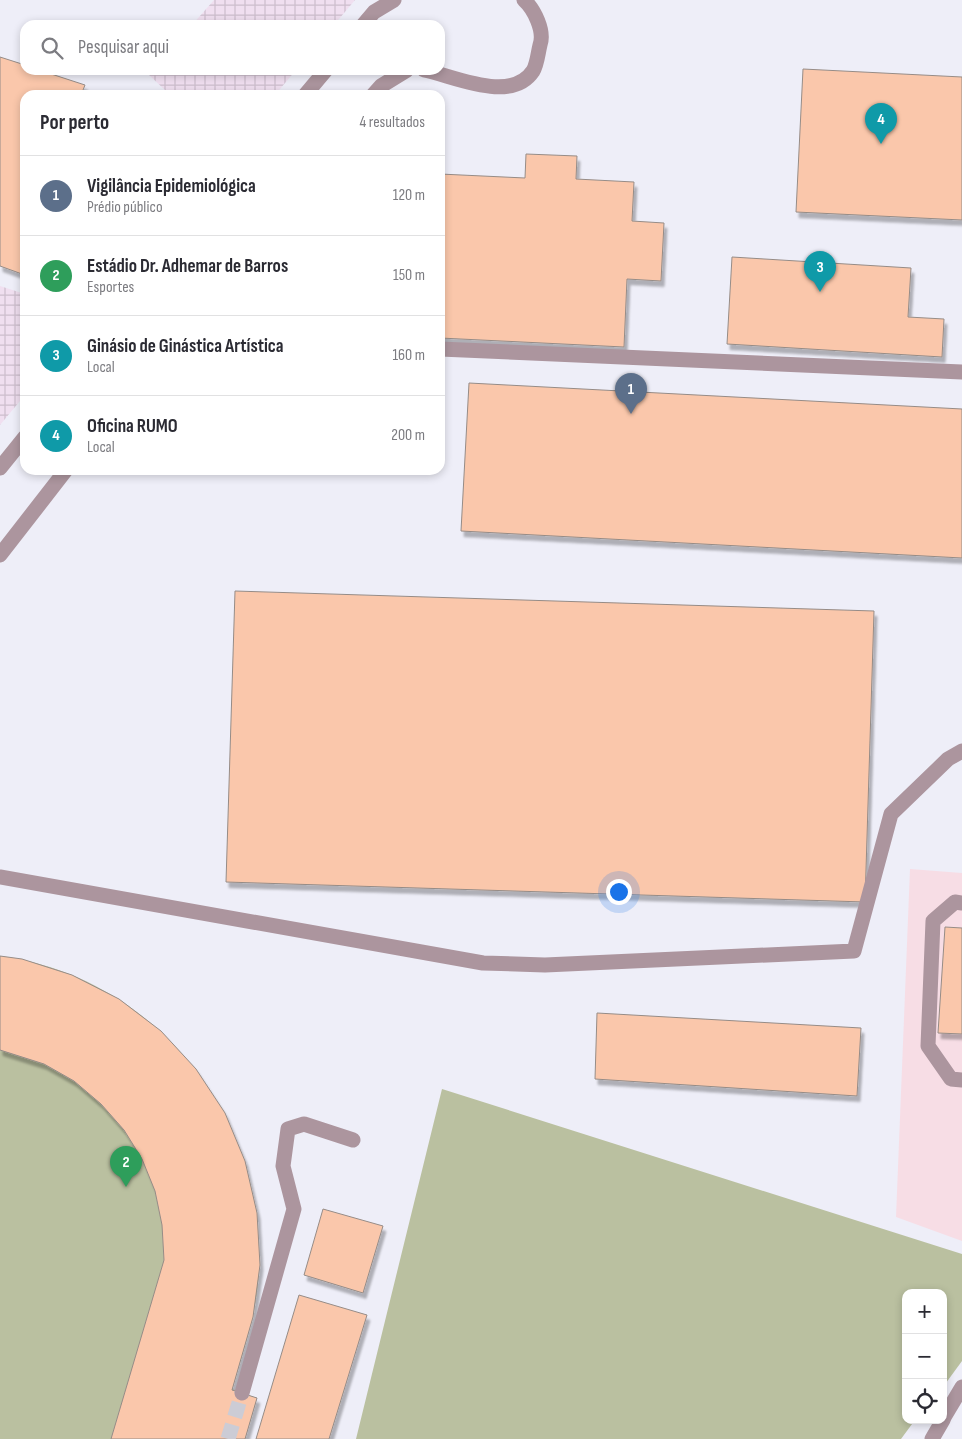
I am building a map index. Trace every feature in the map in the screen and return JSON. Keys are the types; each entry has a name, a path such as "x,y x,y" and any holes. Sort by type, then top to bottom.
{"street":[{"path":"367,20 374,12 394,0"},
{"path":"445,74 484,87 514,86 532,71 542,39 532,7 524,0"},
{"path":"309,90 322,75"},
{"path":"377,90 399,75"},
{"path":"445,349 960,372"},
{"path":"0,468 20,443"},
{"path":"0,555 62,475"},
{"path":"0,878 483,963 546,964 854,951 891,814 948,759 962,751"},
{"path":"962,903 955,902 933,921 928,1046 951,1079 962,1080"},
{"path":"242,1393 294,1209 284,1166 288,1129 304,1124 353,1140"},
{"path":"947,1414 960,1393"},
{"path":"932,1439 941,1424"}],"shaded area":[{"path":"214,0 355,0 338,20 196,20"},
{"path":"149,75 292,75 279,90 165,90"},
{"path":"0,286 20,292 20,401 0,425"},
{"path":"910,869 962,873 962,1241 896,1217"}],"green space":[{"path":"0,956 55,969 105,991 150,1022 188,1060 218,1105 241,1155 255,1208 259,1264 254,1312 232,1389 257,1398 245,1439 0,1439"},
{"path":"442,1089 962,1254 962,1361 947,1382 947,1289 902,1289 902,1424 912,1424 901,1439 356,1439"}],"building":[{"path":"0,57 20,63 20,75 54,75 85,85 83,90 20,90 20,273 0,266"},
{"path":"803,69 962,77 962,220 796,212"},
{"path":"526,154 577,156 576,179 634,182 632,221 664,223 661,281 627,279 624,347 445,338 445,174 525,178"},
{"path":"732,257 911,268 908,317 944,319 942,357 727,344"},
{"path":"469,383 962,409 962,558 461,531"},
{"path":"235,591 874,611 865,902 226,882"},
{"path":"945,927 962,928 962,1034 938,1033"},
{"path":"0,956 22,959 72,975 119,999 161,1031 196,1069 225,1113 245,1161 257,1213 260,1265 253,1317 232,1390 257,1398 245,1439 111,1439 164,1260 162,1225 155,1191 142,1159 124,1130 101,1104 74,1081 44,1064 0,1050"},
{"path":"597,1013 861,1028 857,1096 595,1079"},
{"path":"323,1209 383,1226 363,1293 304,1275"},
{"path":"299,1295 367,1315 329,1439 256,1439"}],"tunnel":[{"path":"228,1439 242,1393"}],"place":[{"name":"Oficina RUMO","path":"881,144"},
{"name":"Ginásio de Ginástica Artística","path":"820,292"},
{"name":"Vigilância Epidemiológica","path":"631,414"},
{"name":"Estádio Dr. Adhemar de Barros","path":"126,1187"}]}
